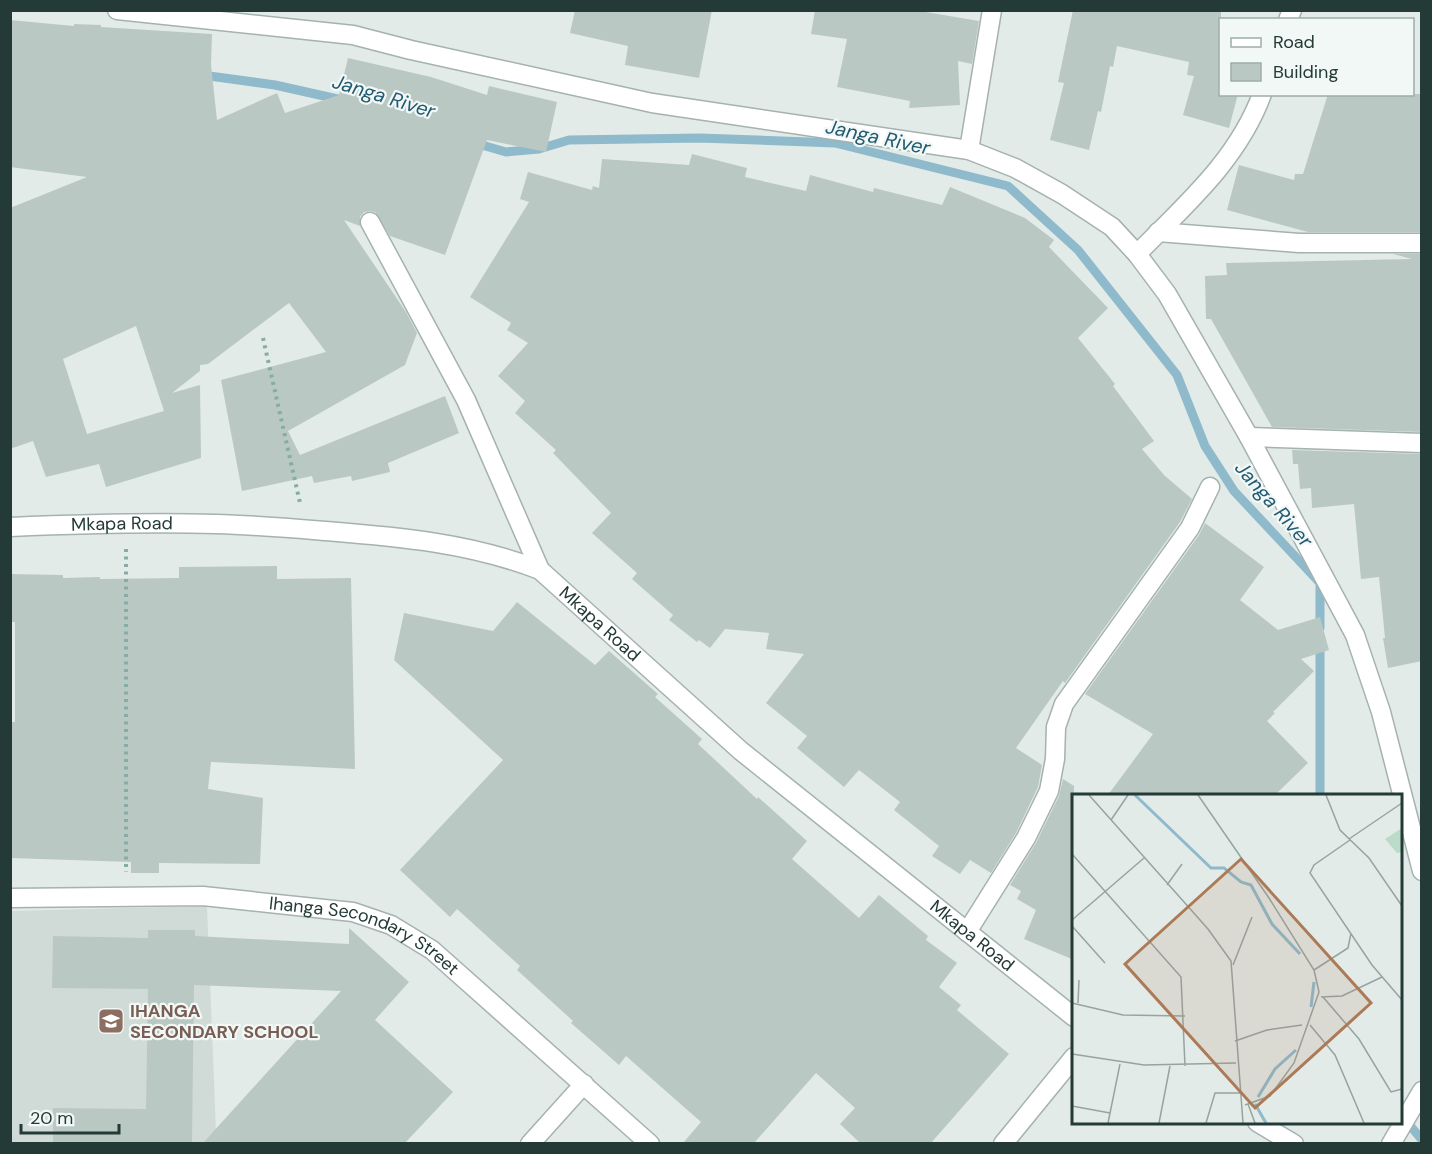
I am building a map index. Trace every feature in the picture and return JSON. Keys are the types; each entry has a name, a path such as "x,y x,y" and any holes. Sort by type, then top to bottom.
{"street":[{"path":"117,10 353,35 652,103 969,150 1015,168 1062,194 1112,227 1137,254 1167,294 1249,436 1355,635 1381,712 1422,871"},
{"path":"969,150 992,10"},
{"path":"1137,254 1213,176 1238,144 1252,120 1261,96"},
{"path":"370,222 466,400 540,570"},
{"path":"1158,232 1299,243 1422,243"},
{"path":"1249,436 1422,443"},
{"path":"967,932 1026,838 1050,791 1055,759 1056,727 1065,704 1190,528 1210,487"},
{"name":"Mkapa Road","path":"10,527 126,523 218,524 392,536 436,542 506,557 540,570 741,751 1072,1015"},
{"name":"Ihanga Secondary Street","path":"10,898 202,896 353,912 391,925 432,950 650,1143"},
{"path":"1003,1143 1072,1059"},
{"path":"530,1143 584,1084"},
{"path":"1395,1137 1422,1091"},
{"path":"1261,1124 1294,1143"}],"path":[{"path":"264,338 306,530"},
{"path":"126,523 126,897"}],"shaded area":[{"name":"IHANGA SECONDARY SCHOOL","path":"207,906 216,1131 202,1143 11,1143 10,911"}],"building":[{"path":"575,10 712,10 699,78 625,65 628,46 570,33"},
{"path":"815,10 914,10 979,21 972,64 958,61 960,105 909,108 910,101 837,87 847,39 811,34"},
{"path":"1073,10 1221,10 1221,18 1219,18 1219,96 1237,96 1229,128 1183,115 1194,76 1187,75 1189,62 1117,46 1089,150 1050,140 1064,83 1058,82"},
{"path":"10,20 212,34 211,65 217,120 277,93 285,113 339,95 348,58 431,77 487,95 489,86 557,102 546,152 487,140 445,255 390,236 375,212 364,212 360,217 360,226 344,220 406,312 417,333 405,365 288,431 300,455 445,396 459,433 388,463 390,472 352,481 351,476 314,483 312,476 242,491 221,380 326,352 289,303 208,364 200,365 200,371 172,393 200,385 201,458 106,487 99,464 46,477 33,441 10,449 10,208 87,177 10,167","holes":["136,326 164,411 87,434 63,359"]},
{"path":"1414,94 1422,94 1422,232 1308,232 1227,210 1239,165 1294,180 1295,174 1303,174 1327,96 1414,96"},
{"path":"692,154 747,168 745,177 806,191 810,175 873,192 874,188 942,205 950,187 1025,218 1054,240 1049,247 1108,308 1078,338 1115,384 1113,386 1154,441 1142,449 1164,475 1192,499 1180,522 1016,748 1042,765 1038,787 1016,833 991,873 970,860 960,874 932,856 939,846 894,810 900,802 859,770 844,787 797,748 807,736 766,703 804,654 766,649 769,633 725,629 710,648 699,640 697,642 669,620 673,615 632,579 637,573 592,533 611,513 553,453 556,450 515,413 525,401 498,376 528,343 507,330 511,323 470,297 529,202 520,199 528,172 592,190 593,186 599,188 602,159 689,165"},
{"path":"1393,254 1422,254 1422,432 1272,427 1211,319 1206,319 1205,276 1227,275 1226,263 1412,259"},
{"path":"1292,450 1422,454 1422,661 1388,668 1383,638 1385,638 1379,577 1361,579 1354,504 1312,508 1311,488 1300,489 1298,464 1293,464"},
{"path":"1205,523 1264,567 1240,600 1278,630 1320,617 1329,650 1301,659 1314,671 1267,721 1308,763 1276,794 1109,794 1153,734 1085,694 1199,535"},
{"path":"277,566 277,579 351,578 355,769 211,762 208,789 263,798 260,864 159,863 159,873 131,873 131,862 10,858 10,722 15,722 15,622 10,622 10,574 63,575 63,578 100,577 100,579 179,578 179,567"},
{"path":"517,602 595,665 609,651 658,694 655,697 702,739 698,744 757,799 758,797 807,841 792,859 859,918 879,895 928,936 926,940 957,963 939,987 961,1005 957,1010 1009,1054 931,1143 860,1143 840,1124 855,1108 816,1073 754,1143 683,1143 701,1122 626,1056 619,1065 571,1023 573,1021 517,970 520,966 457,909 450,917 400,870 503,760 394,660 404,613 493,631"},
{"path":"1063,779 1074,786 1074,794 1072,794 1072,959 1024,939 1036,910 1017,899 1021,891 1010,885 1036,843 1059,796"},
{"path":"349,928 409,982 375,1020 453,1092 405,1143 203,1143 341,991 194,985 192,1143 53,1143 53,1108 146,1109 148,989 52,988 53,936 148,938 148,930 195,930 195,936 349,944"}],"waterway":[{"name":"Janga River","path":"202,75 275,85 342,100"},
{"name":"Janga River","path":"475,143 506,152 539,149 569,140 700,138 835,143 1008,186 1078,250 1177,375 1205,446 1234,491 1320,583 1320,628"},
{"name":"Janga River","path":"1320,642 1320,794"},
{"name":"Janga River","path":"1404,1118 1422,1140"}],"place":[{"name":"IHANGA SECONDARY SCHOOL","path":"111,1021"}]}
